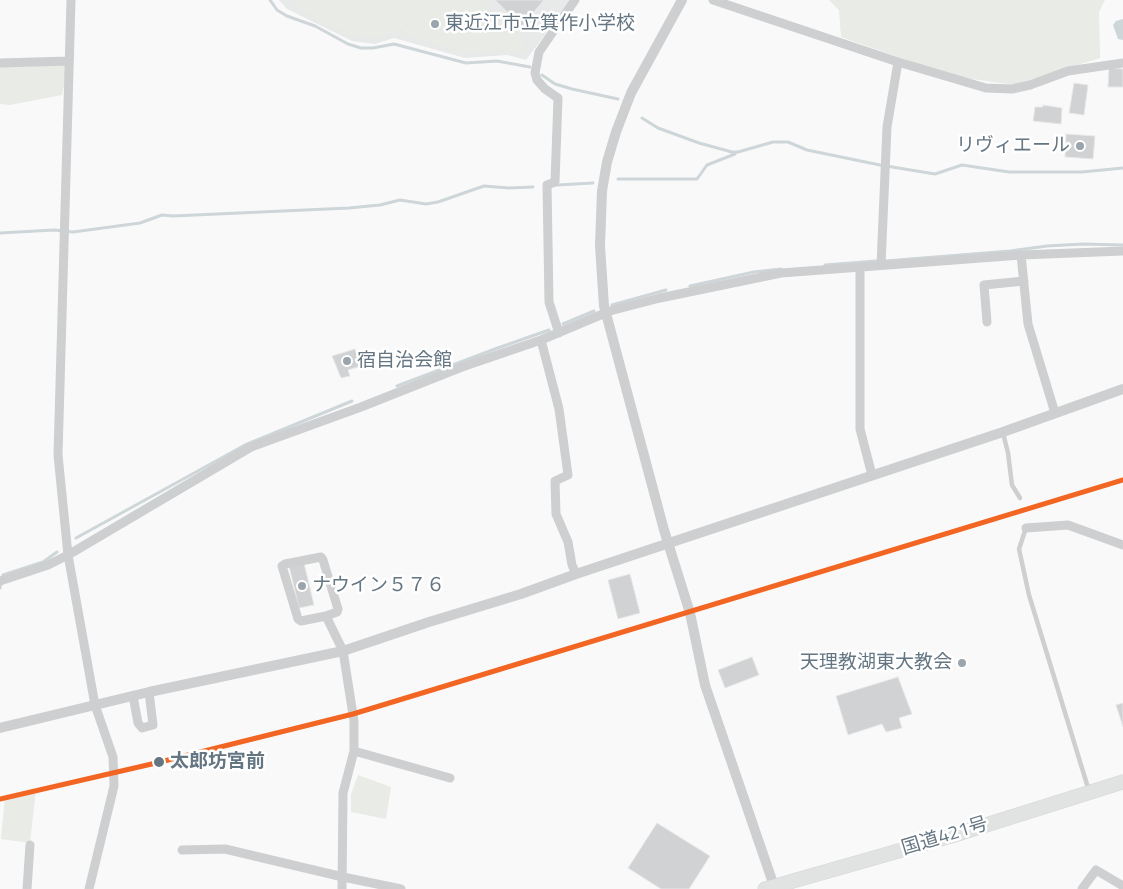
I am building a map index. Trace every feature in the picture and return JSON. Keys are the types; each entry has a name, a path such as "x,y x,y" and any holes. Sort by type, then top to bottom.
{"highway":[{"name":"国道421号","path":"770,887 951,836 1123,782"}],"street":[{"path":"71,0 58,455 68,555 95,705 113,756 114,786 89,889"},
{"path":"559,333 549,302 546,185 555,182 558,98 545,89 537,80 535,73 539,52 575,0"},
{"path":"682,0 631,93 607,162 602,191 600,246 606,313 668,544 690,613 705,685 770,887"},
{"path":"713,0 898,62 986,88 1012,89 1030,85 1068,71 1123,63"},
{"path":"0,62 70,61"},
{"path":"881,265 887,127 898,62"},
{"path":"0,581 48,565 68,555 251,447 462,367 541,340 606,313 660,298 781,273 1021,255 1123,251"},
{"path":"1021,255 1028,324 1054,414"},
{"path":"860,268 860,429 872,475"},
{"path":"987,322 984,285 1024,281"},
{"path":"541,340 559,409 568,475 555,481 556,514 568,542 572,565 576,574"},
{"path":"0,728 149,692 343,651 521,594 1003,432 1123,389"},
{"path":"1026,528 1068,524 1123,545"},
{"path":"321,557 338,609 337,612 326,616 301,621 298,619 282,566 284,564 321,557"},
{"path":"326,616 343,651 353,714 354,751 343,793 342,889"},
{"path":"133,696 138,723 142,728 153,725 149,692"},
{"path":"354,751 450,778"},
{"path":"27,889 30,845"},
{"path":"182,850 224,849 400,889"},
{"path":"1082,889 1096,870 1123,886"}],"lane":[{"path":"1003,432 1012,486 1020,498"},
{"path":"1026,528 1019,549 1029,595 1089,792"}],"shaded area":[{"name":"東近江市立箕作小学校","path":"279,0 571,0 526,60 507,55 465,58 394,38 375,44 352,41 287,9"},
{"path":"290,0 426,0 399,31 375,39 352,35 322,22 293,4"},
{"path":"429,0 479,0 526,43 519,53 510,50 465,53 400,33"},
{"path":"829,0 1105,0 1099,12 1100,58 1014,85 966,78 918,64 841,37 839,10"},
{"path":"1123,19 1123,40 1118,39 1113,25 1116,21"},
{"path":"69,61 62,95 10,105 0,104 0,63"},
{"path":"358,775 391,787 386,819 351,812 351,794"},
{"path":"36,789 30,843 1,839 5,797"}],"building":[{"name":"東近江市立箕作小学校","path":"495,0 544,0 522,26"},
{"path":"1109,68 1123,69 1123,87 1108,87"},
{"path":"1074,83 1088,85 1084,115 1069,113"},
{"path":"1043,105 1062,108 1061,124 1033,121 1035,107 1043,107"},
{"name":"リヴィエール","path":"1066,134 1095,136 1093,159 1065,157"},
{"name":"宿自治会館","path":"355,349 361,366 348,370 350,376 341,378 332,356"},
{"name":"ナウイン５７６","path":"304,563 314,605 299,608 289,566"},
{"path":"630,574 640,613 618,619 608,580"},
{"path":"752,657 759,675 725,688 718,670"},
{"name":"天理教湖東大教会","path":"898,677 912,714 899,718 902,728 886,732 882,724 848,735 836,696"},
{"path":"1123,703 1123,727 1116,705"},
{"path":"657,823 710,856 689,889 661,889 628,868"}],"waterway":[{"path":"270,0 277,10 287,16 315,26 348,44 361,48 394,44 466,63 497,61 530,67"},
{"path":"542,75 555,84 618,99"},
{"path":"642,118 658,128 699,143 732,152 773,142 788,142 807,150 935,174 962,165 1009,172 1082,172 1123,168"},
{"path":"618,179 697,179 707,165 735,154"},
{"path":"557,185 593,183"},
{"path":"0,233 54,230 73,232 140,223 162,215 349,208 380,205 400,200 426,204 438,202 484,186 533,187"},
{"path":"885,261 1010,251 1047,246 1083,244 1123,245"},
{"path":"825,265 876,261"},
{"path":"690,286 754,272 781,269"},
{"path":"612,305 666,290"},
{"path":"563,324 594,311"},
{"path":"397,386 549,330"},
{"path":"76,538 245,445 352,401"},
{"path":"0,588 3,575 43,562 57,552"}],"transit line":[{"path":"0,799 156,763 353,714 1123,480"}],"place":[{"name":"東近江市立箕作小学校","path":"435,24"},
{"name":"リヴィエール","path":"1080,146"},
{"name":"宿自治会館","path":"347,361"},
{"name":"ナウイン５７６","path":"302,586"},
{"name":"天理教湖東大教会","path":"962,663"},
{"name":"太郎坊宮前","path":"159,762"}]}
